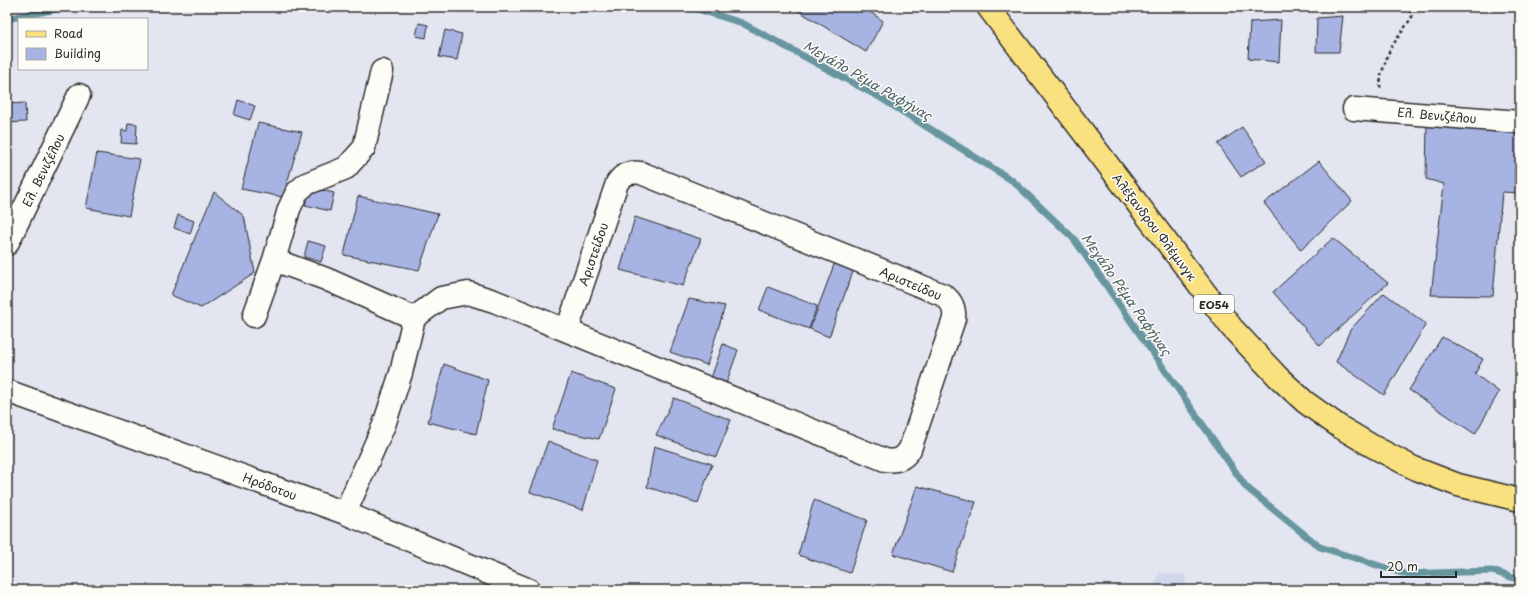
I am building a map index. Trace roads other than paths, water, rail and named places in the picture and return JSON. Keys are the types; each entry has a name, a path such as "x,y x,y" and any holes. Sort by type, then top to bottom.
{"main road":[{"name":"Αλέξανδρου Φλέμινγκ","path":"988,7 1232,328 1278,378 1305,402 1340,427 1414,468 1458,485 1520,500"}],"street":[{"path":"254,316 274,260 289,209 297,192 306,184 346,168 364,148 382,71"},
{"name":"Ελ. Βενιζέλου","path":"7,244 79,95"},
{"name":"Ελ. Βενιζέλου","path":"1354,108 1520,122"},
{"name":"Αριστείδου","path":"414,318 441,298 468,293 494,301 886,460 893,461 900,460 910,449 954,319 954,312 949,299 943,295 641,172 634,171 626,173 620,177 616,183 567,330"},
{"path":"274,260 326,279 414,318 401,374 384,426 345,513"},
{"name":"Ηρόδοτου","path":"7,391 345,513 529,590"}],"waterway":[{"name":"Μεγάλο Ρέμα Ραφήνας","path":"7,19 66,7"},
{"name":"Μεγάλο Ρέμα Ραφήνας","path":"691,7 742,23 881,98 1013,181 1074,239 1246,487 1320,547 1405,574 1492,571 1520,580"}]}
